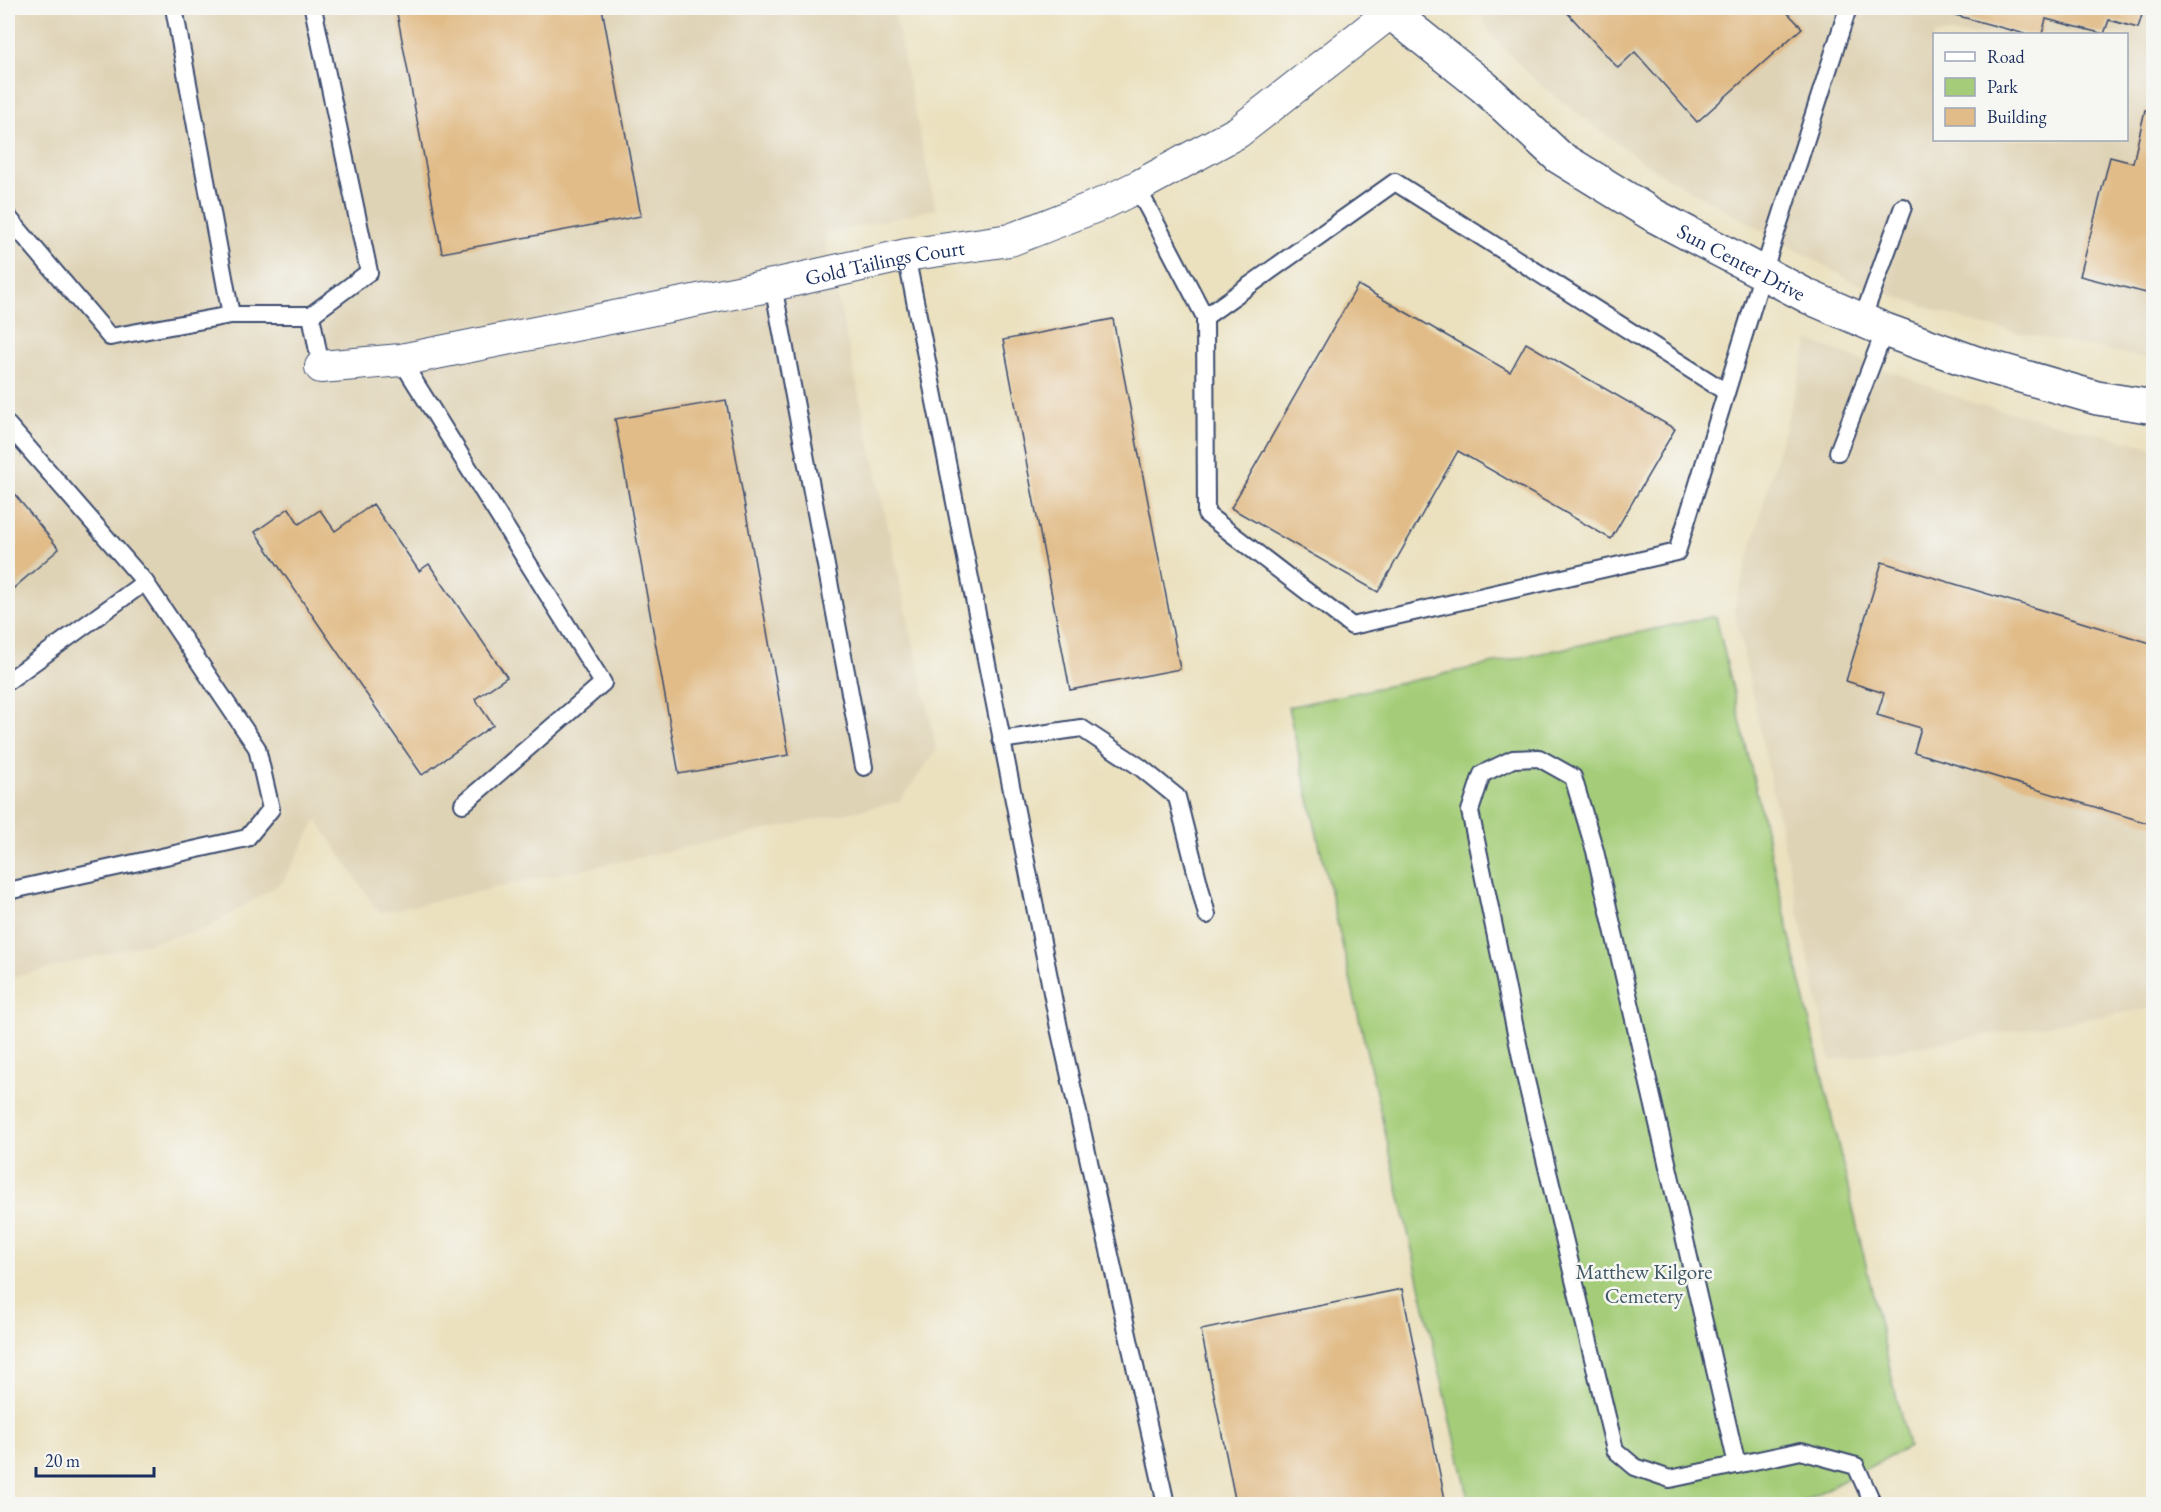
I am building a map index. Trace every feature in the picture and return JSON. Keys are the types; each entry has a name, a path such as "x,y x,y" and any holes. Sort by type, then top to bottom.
{"street":[{"name":"Sun Center Drive","path":"1390,9 1484,87 1559,157 1655,216 1809,297 1873,325 1995,369 2097,398 2154,407"},
{"name":"Gold Tailings Court","path":"321,367 401,360 773,285 906,255 1010,240 1104,203 1238,132 1390,9"}],"lane":[{"path":"174,8 231,315"},
{"path":"8,217 110,337 231,315 311,315 369,272 313,8"},
{"path":"1137,187 1205,317 1206,514 1352,626 1677,552 1848,8"},
{"path":"1205,317 1395,182 1726,392"},
{"path":"1838,452 1903,207"},
{"path":"906,255 1061,1038 1166,1504"},
{"path":"773,285 864,767"},
{"path":"311,315 321,367"},
{"path":"401,360 603,683 463,804"},
{"path":"8,425 146,582 258,748 271,809 247,838 8,891"},
{"path":"8,681 146,582"},
{"path":"1001,740 1081,728 1140,767 1178,797 1207,915"},
{"path":"1737,1465 1595,851 1573,777 1539,758 1513,759 1482,774 1470,812 1524,1072 1615,1450 1635,1467 1670,1479 1737,1465 1801,1451 1856,1467 1873,1504"}],"shaded area":[{"path":"8,8 893,8 936,209 824,234 937,750 899,802 379,913 317,820 283,882 208,928 8,979"},
{"path":"1480,8 2153,8 2153,360 1980,325 1855,283 1649,167 1536,82 1488,31"},
{"path":"1809,340 1973,403 2153,447 2153,1008 1830,1061 1734,609"}],"green space":[{"name":"Matthew Kilgore Cemetery","path":"1716,616 1908,1447 1798,1504 1470,1504 1288,707"}],"building":[{"path":"396,8 602,8 641,216 442,253"},
{"path":"1563,8 1783,8 1802,28 1697,122 1635,52 1618,68"},
{"path":"1929,8 2144,8 2138,28 2109,20 2104,33 2100,33 2046,19 2042,33 2021,33"},
{"path":"2145,110 2154,112 2154,295 2080,276 2110,157 2133,163"},
{"path":"1358,285 1510,372 1526,343 1675,429 1611,539 1458,451 1378,592 1231,508"},
{"path":"1113,319 1180,669 1070,690 1003,340"},
{"path":"726,400 789,755 679,774 615,419"},
{"path":"8,486 59,549 8,593"},
{"path":"373,504 419,571 429,564 507,677 475,699 493,725 422,775 255,532 289,508 299,524 320,510 335,531"},
{"path":"1882,562 2154,644 2154,825 1914,752 1921,728 1877,715 1884,693 1846,681"},
{"path":"1402,1289 1446,1504 1236,1504 1201,1330"}]}
